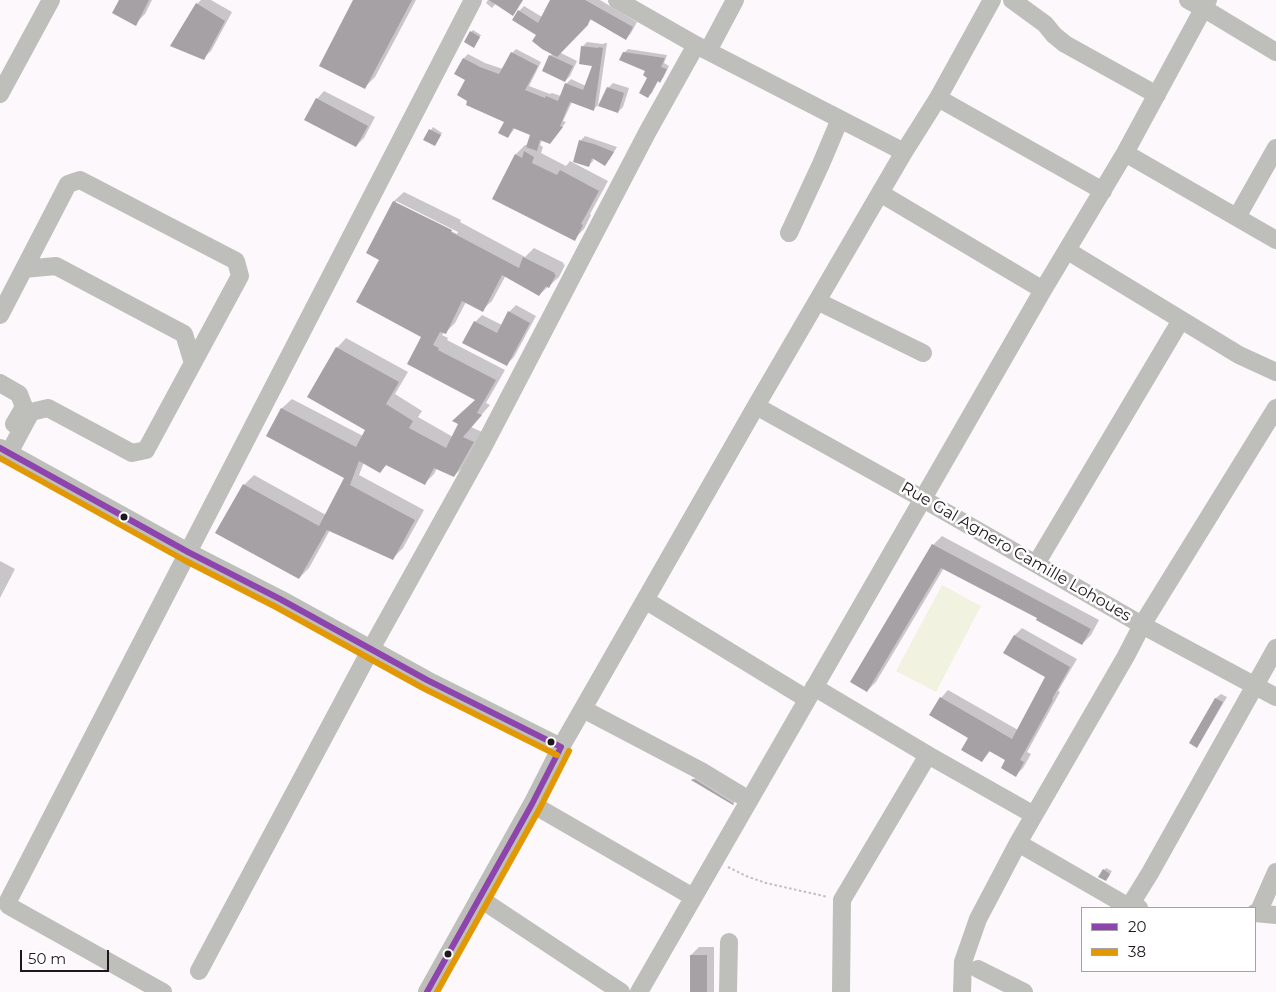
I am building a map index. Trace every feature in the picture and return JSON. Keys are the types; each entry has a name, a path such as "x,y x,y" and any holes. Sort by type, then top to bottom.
{"street":[{"path":"0,94 50,0"},
{"path":"163,992 9,906 7,903 473,0"},
{"path":"617,0 702,48 904,152"},
{"path":"199,971 370,649 480,453 648,131 736,0"},
{"path":"427,992 532,804 583,708 817,301 904,152 938,98 992,0"},
{"path":"1012,0 1045,24 1064,44 1157,95"},
{"path":"639,992 1043,290 1125,154 1157,95 1200,3 1276,52"},
{"path":"938,98 1103,191"},
{"path":"789,233 840,119"},
{"path":"1237,218 1276,148"},
{"path":"1125,154 1276,240"},
{"path":"0,315 68,184 80,180 236,260 240,276 146,450 132,454 48,408 31,412 4,450"},
{"path":"880,193 1043,290"},
{"path":"1068,250 1239,355 1276,372"},
{"path":"24,269 56,266 184,334 193,363"},
{"path":"817,301 923,353"},
{"path":"1036,564 1181,320"},
{"path":"0,383 19,394 24,406 4,450"},
{"name":"Rue Gal Agnero Camille Lohoues","path":"756,406 923,499 1142,625 1276,697"},
{"path":"962,992 963,962 978,919 1018,843 1142,625 1276,408"},
{"path":"4,450 188,552 280,599 428,680 561,747"},
{"path":"645,600 810,693 1034,815"},
{"path":"1134,907 1150,873 1276,648"},
{"path":"583,708 701,771 749,800"},
{"path":"841,992 842,900 928,756"},
{"path":"532,804 693,897"},
{"path":"1018,843 1132,907"},
{"path":"1276,872 1256,913 1276,915"},
{"path":"479,898 621,992"},
{"path":"728,992 729,942"},
{"path":"978,969 1024,992"}],"path":[{"path":"715,860 746,876 766,883 842,900"}],"green space":[{"path":"942,585 981,606 936,692 896,671"}],"building":[{"path":"119,0 149,0 136,26 112,13"},
{"path":"353,0 412,0 365,89 319,66"},
{"path":"489,0 523,0 513,16"},
{"path":"550,0 585,0 633,27 626,40 590,19 588,25 557,57 532,41 536,35 512,20 518,10 538,23"},
{"path":"196,3 225,21 204,60 170,46"},
{"path":"470,31 480,37 474,48 464,42"},
{"path":"581,46 603,48 594,111 570,102 560,126 563,127 550,144 540,140 537,151 526,147 530,135 513,128 508,138 498,133 504,122 466,105 467,101 457,95 465,80 454,74 463,58 499,74 511,52 538,66 525,90 558,101 565,83 583,90 592,66 579,64"},
{"path":"623,52 665,58 661,67 667,69 660,83 658,81 648,98 639,93 647,78 643,75 645,71 619,60"},
{"path":"549,55 573,66 565,82 542,71"},
{"path":"607,87 624,93 618,113 598,106"},
{"path":"316,98 368,126 356,147 304,120"},
{"path":"429,129 441,135 435,146 423,140"},
{"path":"579,140 614,152 605,166 592,158 589,167 573,162"},
{"path":"524,151 534,157 532,163 557,175 560,170 599,191 581,224 583,225 575,241 492,199 515,154 522,158"},
{"path":"393,201 452,230 451,232 519,268 523,257 556,275 549,288 546,286 539,296 502,275 483,312 462,301 446,334 440,332 433,345 439,348 438,350 496,380 477,413 482,415 463,437 474,442 454,477 434,468 425,485 386,465 380,473 359,461 350,485 415,520 393,560 327,530 299,579 215,533 243,484 319,526 344,478 266,436 281,408 356,447 365,430 307,397 336,347 399,382 386,404 413,421 409,428 446,448 458,424 452,421 475,400 407,364 421,337 356,302 379,260 366,253"},
{"path":"508,311 530,323 507,366 462,343 474,321 497,333"},
{"path":"932,544 1091,629 1082,645 1036,620 1037,618 941,568 867,692 850,682"},
{"path":"1014,635 1070,667 1020,760 1024,762 1016,777 1001,768 1005,760 989,751 982,762 961,750 968,738 929,715 940,697 1012,739 1045,677 1003,653"},
{"path":"1215,698 1223,702 1197,748 1189,743"},
{"path":"691,780 696,780 734,804"},
{"path":"1103,869 1110,874 1106,881 1098,877"},
{"path":"690,955 707,955 707,992 690,992"}],"transit line":[{"name":"20","path":"0,448 188,552 280,599 427,680 561,747"},
{"name":"38","path":"0,458 184,560 276,607 423,688 557,755"},
{"name":"20","path":"427,992 532,804 561,747"},
{"name":"38","path":"437,992 540,808 569,751"}]}
